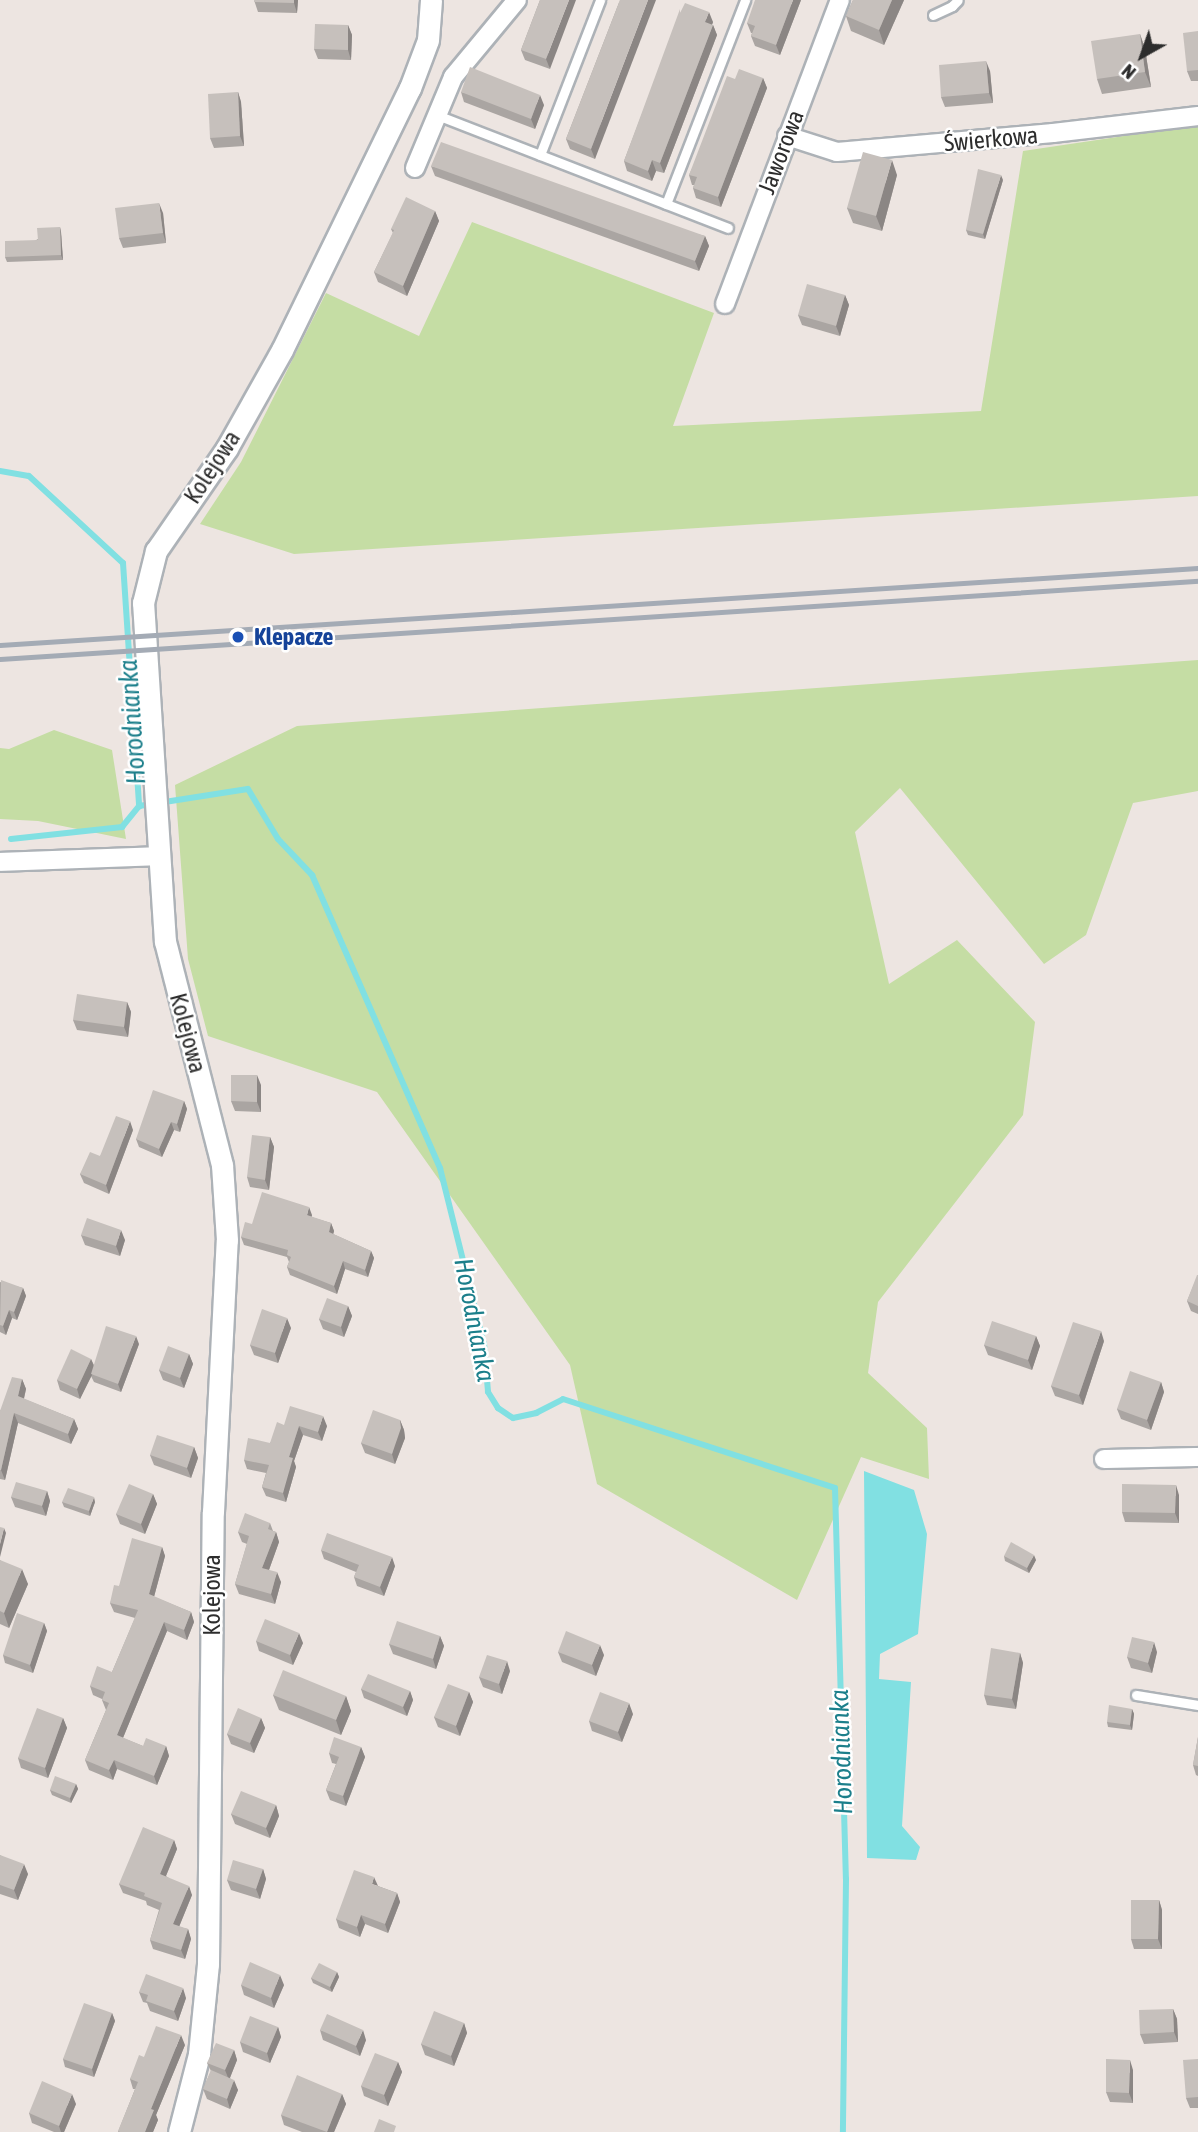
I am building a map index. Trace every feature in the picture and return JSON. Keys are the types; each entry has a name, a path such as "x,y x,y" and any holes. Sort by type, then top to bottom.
{"street":[{"name":"Kolejowa","path":"179,2132 199,2054 208,1964 213,1512 227,1240 222,1165 165,942 142,619 145,589 156,551 227,448 282,350 410,88 428,40 430,0"},
{"path":"415,168 453,77 517,0"},
{"name":"Jaworowa","path":"724,304 840,0"},
{"name":"Świerkowa","path":"787,136 837,152 1053,133 1198,116"},
{"path":"0,862 160,856"},
{"path":"1104,1459 1198,1457"}],"lane":[{"path":"540,155 600,0"},
{"path":"666,204 745,0"},
{"path":"933,15 958,0"},
{"path":"437,116 728,228"},
{"path":"1136,1695 1198,1705"}],"green space":[{"path":"1198,125 1198,496 294,554 200,524 241,462 326,293 419,336 472,222 714,313 673,426 981,411 1023,151"},
{"path":"1198,660 1198,791 1133,803 1086,935 1044,964 900,788 855,832 889,984 957,940 1035,1022 1023,1115 878,1302 868,1373 927,1428 929,1479 861,1457 797,1600 597,1484 570,1365 377,1092 208,1036 188,959 175,785 297,726"},
{"path":"54,730 112,750 126,839 38,821 0,819 0,748 9,749"}],"water":[{"path":"864,1471 914,1490 927,1534 918,1634 880,1654 879,1679 911,1682 902,1826 920,1847 916,1860 867,1858"}],"building":[{"path":"294,0 294,3 254,2"},
{"path":"540,0 569,0 546,59 521,50"},
{"path":"620,0 648,0 591,149 566,139"},
{"path":"755,0 793,0 776,45 751,36 755,26 747,23"},
{"path":"853,0 892,0 879,30 846,16"},
{"path":"685,3 709,12 705,22 713,25 660,163 652,160 648,171 624,161 680,9 680,13"},
{"path":"315,24 348,25 348,50 314,49"},
{"path":"1198,31 1198,70 1187,71 1183,33"},
{"path":"1140,34 1145,72 1097,79 1091,41"},
{"path":"986,61 989,93 941,97 939,65"},
{"path":"470,67 540,95 531,119 461,92"},
{"path":"739,69 763,78 718,197 693,188 697,177 689,175 727,76 735,79"},
{"path":"238,92 240,136 210,138 208,94"},
{"path":"441,142 705,236 695,261 431,166"},
{"path":"863,152 892,160 876,216 847,208"},
{"path":"978,169 1001,175 983,234 966,230"},
{"path":"406,197 435,211 403,286 374,272"},
{"path":"159,203 163,233 119,238 115,208"},
{"path":"60,227 61,255 5,257 5,241 38,240 37,228"},
{"path":"807,284 845,295 836,326 798,315"},
{"path":"77,994 127,1002 124,1027 73,1020"},
{"path":"231,1075 257,1075 257,1102 231,1101"},
{"path":"153,1090 184,1101 177,1124 171,1122 159,1149 136,1139"},
{"path":"116,1116 130,1121 106,1185 80,1174 90,1152 100,1156"},
{"path":"252,1135 270,1137 265,1180 247,1177"},
{"path":"262,1192 309,1207 307,1215 331,1223 329,1232 371,1251 365,1270 343,1261 334,1286 287,1267 291,1257 287,1255 288,1250 241,1237 245,1222 252,1224"},
{"path":"87,1218 121,1230 116,1246 81,1235"},
{"path":"1198,1275 1198,1306 1187,1301"},
{"path":"1,1280 23,1288 14,1312 9,1310 3,1326 0,1325"},
{"path":"327,1298 348,1306 341,1327 319,1319"},
{"path":"262,1309 287,1318 275,1353 250,1345"},
{"path":"992,1321 1036,1336 1028,1360 984,1345"},
{"path":"1073,1322 1101,1331 1079,1395 1051,1386"},
{"path":"106,1326 136,1336 118,1384 91,1374"},
{"path":"168,1346 189,1354 180,1378 159,1370"},
{"path":"71,1349 91,1359 77,1389 57,1380"},
{"path":"1130,1371 1161,1382 1147,1420 1117,1409"},
{"path":"12,1377 22,1379 18,1396 74,1419 68,1434 14,1413 0,1470 0,1411"},
{"path":"290,1406 323,1416 318,1432 299,1426 289,1457 293,1458 283,1493 262,1487 269,1465 244,1460 248,1438 270,1443 277,1422 284,1425"},
{"path":"373,1410 400,1420 401,1428 392,1454 361,1443"},
{"path":"157,1435 194,1447 187,1468 150,1455"},
{"path":"16,1482 47,1491 42,1506 11,1497"},
{"path":"129,1484 153,1494 141,1524 116,1514"},
{"path":"1122,1484 1176,1485 1175,1513 1122,1512"},
{"path":"68,1488 94,1497 89,1511 62,1502"},
{"path":"245,1513 270,1523 268,1529 276,1532 262,1568 277,1572 271,1594 235,1584 249,1536 238,1532"},
{"path":"0,1527 4,1528 0,1544"},
{"path":"327,1533 392,1557 380,1587 354,1577 359,1565 321,1550"},
{"path":"132,1538 162,1547 149,1594 191,1612 184,1630 164,1622 117,1735 143,1746 146,1738 166,1746 154,1776 114,1760 109,1770 85,1760 109,1703 102,1700 105,1692 90,1686 97,1666 112,1672 138,1610 110,1603 114,1585 119,1586"},
{"path":"1011,1542 1034,1555 1027,1568 1004,1556"},
{"path":"0,1560 22,1569 4,1613 0,1611"},
{"path":"17,1613 44,1623 30,1665 3,1655"},
{"path":"265,1619 299,1633 290,1655 256,1641"},
{"path":"397,1621 440,1636 433,1659 389,1644"},
{"path":"566,1631 600,1645 592,1665 558,1652"},
{"path":"1132,1637 1154,1642 1148,1663 1127,1657"},
{"path":"991,1648 1020,1653 1012,1699 984,1695"},
{"path":"487,1655 507,1661 499,1684 479,1677"},
{"path":"283,1670 346,1696 336,1720 273,1695"},
{"path":"368,1674 410,1691 403,1707 361,1689"},
{"path":"448,1684 469,1692 456,1726 434,1717"},
{"path":"600,1692 629,1703 618,1732 589,1721"},
{"path":"1109,1705 1132,1709 1130,1725 1107,1722"},
{"path":"37,1708 63,1718 45,1768 18,1758"},
{"path":"238,1708 261,1718 250,1743 227,1734"},
{"path":"334,1737 361,1747 343,1796 326,1790 339,1757 329,1753"},
{"path":"1198,1737 1198,1766 1193,1765"},
{"path":"55,1776 76,1784 70,1798 50,1790"},
{"path":"241,1791 276,1805 266,1828 231,1814"},
{"path":"143,1827 174,1840 160,1874 189,1886 173,1924 188,1929 181,1950 150,1940 162,1903 144,1896 145,1893 119,1884"},
{"path":"0,1855 24,1864 14,1890 0,1885"},
{"path":"233,1860 263,1869 256,1889 227,1880"},
{"path":"354,1870 374,1877 372,1884 397,1893 385,1924 361,1915 357,1927 336,1919"},
{"path":"1131,1900 1159,1900 1158,1939 1131,1939"},
{"path":"250,1962 280,1975 271,1998 241,1985"},
{"path":"319,1963 337,1972 330,1987 311,1978"},
{"path":"146,1974 183,1988 174,2011 146,2001 148,1995 139,1992"},
{"path":"84,2003 112,2013 92,2069 63,2059"},
{"path":"1173,2009 1174,2032 1140,2034 1139,2010"},
{"path":"434,2011 464,2023 451,2056 421,2044"},
{"path":"327,2014 363,2030 356,2046 320,2030"},
{"path":"250,2016 278,2027 267,2053 240,2042"},
{"path":"156,2026 181,2035 151,2109 154,2110 145,2132 120,2132 118,2131 138,2082 130,2079 139,2055 144,2057"},
{"path":"216,2043 234,2050 225,2070 207,2063"},
{"path":"375,2053 398,2062 384,2095 361,2086"},
{"path":"1106,2059 1130,2060 1129,2093 1106,2092"},
{"path":"1198,2059 1198,2097 1186,2098 1183,2060"},
{"path":"211,2070 234,2080 227,2099 203,2089"},
{"path":"297,2075 342,2094 327,2132 281,2115"},
{"path":"42,2081 72,2094 59,2126 29,2113"},
{"path":"379,2119 396,2126 394,2132 374,2132"}],"waterway":[{"name":"Horodnianka","path":"0,471 29,476 123,563 139,806 248,789 278,839 312,875 440,1168 484,1344 488,1392 498,1408 513,1418 536,1413 563,1399 835,1488 846,1879 843,2132"},
{"path":"11,839 122,827 139,806"}],"railway":[{"path":"0,645 1198,568"},
{"path":"0,659 1198,581"}],"place":[{"name":"Klepacze","path":"238,637"}]}
